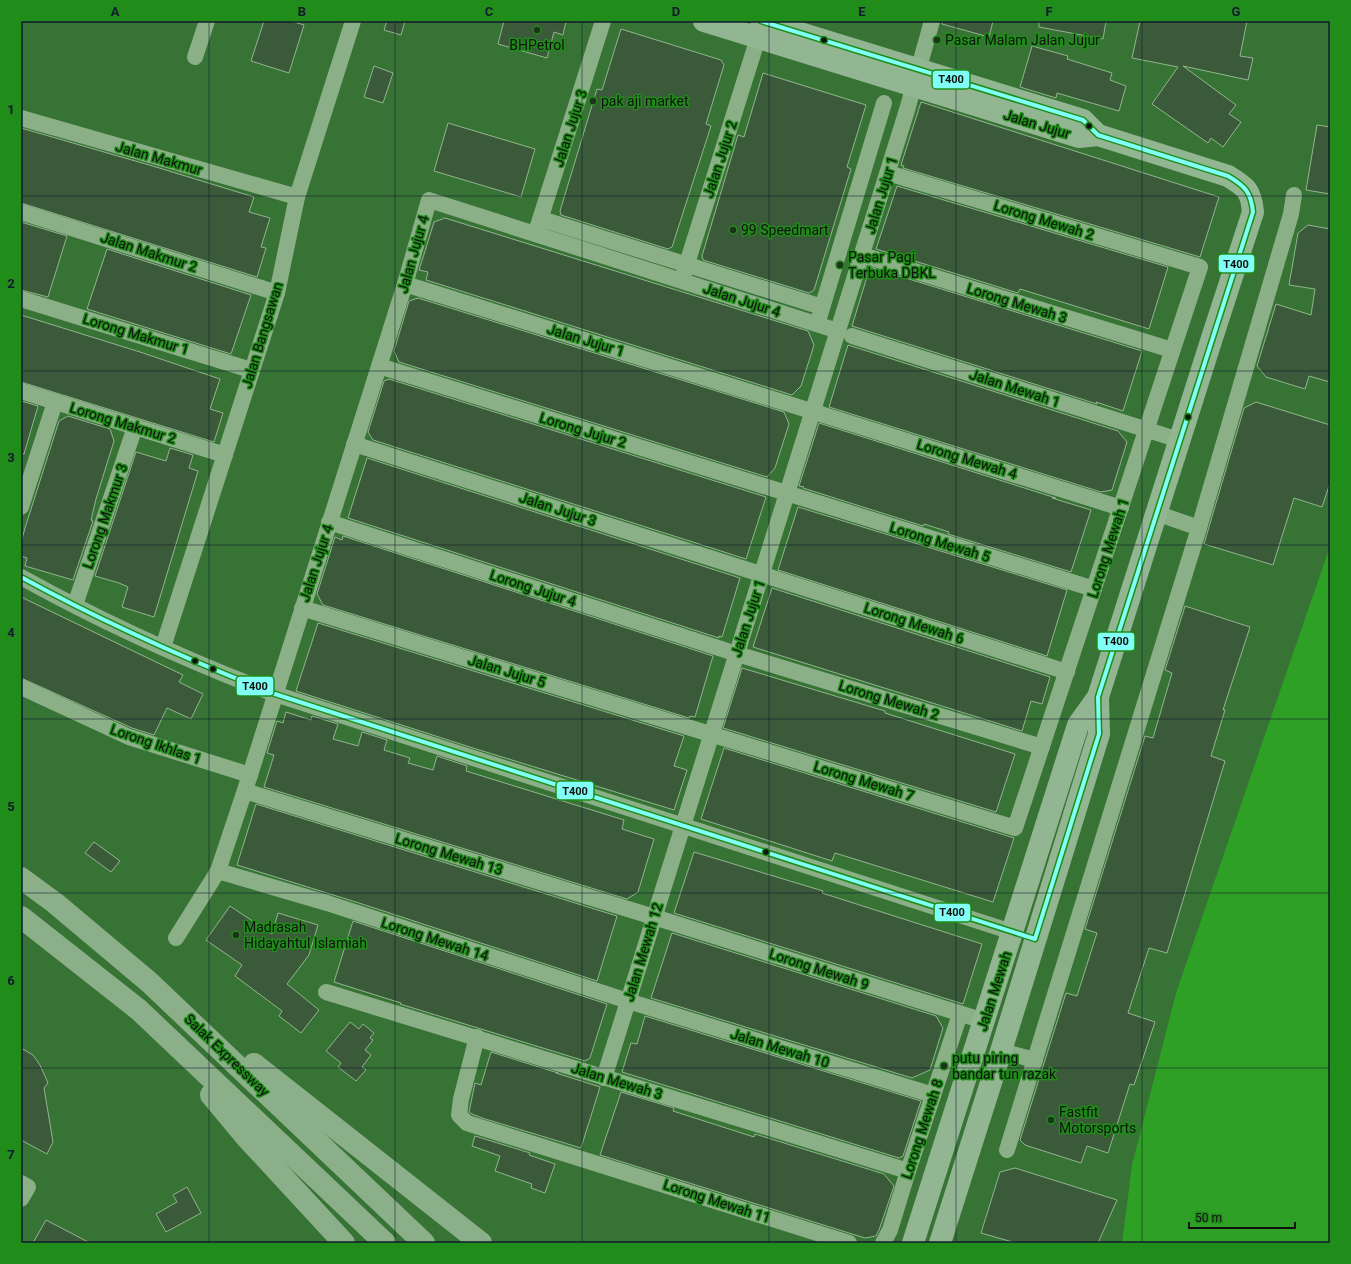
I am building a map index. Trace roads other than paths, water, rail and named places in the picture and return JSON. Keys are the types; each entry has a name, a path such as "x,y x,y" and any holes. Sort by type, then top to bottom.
{"highway":[{"name":"Salak Expressway","path":"21,878 55,903 149,982 424,1243"},
{"name":"Salak Expressway","path":"21,918 139,1010 385,1243"},
{"path":"149,982 482,1243"},
{"path":"139,1010 246,1137 344,1243"}],"street":[{"path":"195,57 207,21"},
{"name":"Jalan Bangsawan","path":"163,647 277,293 298,197 353,21"},
{"name":"Jalan Jujur 3","path":"536,234 603,21"},
{"name":"Jalan Jujur","path":"704,21 760,30 916,79 1078,137 1098,135"},
{"name":"Jalan Jujur 1","path":"683,826 813,411 845,333 862,255 888,173 932,21"},
{"name":"Jalan Jujur 2","path":"681,281 760,30"},
{"path":"817,324 884,103"},
{"name":"Jalan Makmur","path":"21,118 298,197"},
{"name":"Jalan Mewah","path":"913,1243 1078,725 1098,697 1253,212 1252,197 1242,185 1228,176 1098,135"},
{"name":"Lorong Mewah 2","path":"888,173 1200,267"},
{"path":"1007,1150 1198,528 1291,214 1294,195"},
{"name":"Jalan Jujur 4","path":"275,694 429,200 845,333"},
{"name":"Jalan Makmur 2","path":"21,212 277,293"},
{"path":"540,219 822,307"},
{"name":"Lorong Mewah 3","path":"862,255 1172,350"},
{"name":"Lorong Mewah 1","path":"1016,828 1200,267"},
{"name":"Jalan Jujur 1","path":"404,284 813,411"},
{"name":"Lorong Makmur 1","path":"21,299 252,370"},
{"name":"Jalan Mewah 1","path":"845,333 1179,440"},
{"name":"Lorong Jujur 2","path":"378,366 787,494"},
{"name":"Lorong Makmur 2","path":"21,391 225,455"},
{"path":"21,507 55,402"},
{"name":"Lorong Mewah 4","path":"813,411 1120,508"},
{"name":"Lorong Makmur 3","path":"75,605 135,427"},
{"name":"Jalan Jujur 3","path":"354,444 762,574"},
{"name":"Lorong Mewah 5","path":"787,494 1094,589"},
{"path":"1156,513 1198,528"},
{"name":"Lorong Jujur 4","path":"329,522 737,654"},
{"name":"Lorong Mewah 6","path":"762,574 1067,672"},
{"path":"21,577 75,605 163,647 222,674 275,694 1035,939"},
{"name":"Jalan Jujur 5","path":"302,608 712,734"},
{"name":"Lorong Mewah 2","path":"737,654 1042,747"},
{"name":"Lorong Ikhlas 1","path":"21,687 130,738 250,775"},
{"path":"176,938 218,871 275,694"},
{"name":"Jalan Mewah","path":"940,1243 1099,734 1098,697"},
{"name":"Lorong Mewah 7","path":"712,734 1016,828"},
{"name":"Lorong Mewah 13","path":"244,791 654,917"},
{"name":"Jalan Mewah 12","path":"604,1078 683,826"},
{"name":"Lorong Mewah 14","path":"218,871 327,903 628,1001"},
{"name":"Lorong Mewah 9","path":"654,917 984,1021"},
{"name":"Jalan Mewah 3","path":"326,992 477,1037 604,1078 908,1171"},
{"name":"Jalan Mewah 10","path":"628,1001 933,1095"},
{"name":"Lorong Mewah 8","path":"883,1243 890,1230 960,1014"},
{"name":"Lorong Mewah 11","path":"477,1037 461,1099 459,1115 467,1122 849,1243"},
{"path":"1001,1051 1035,1060"}],"place":[{"name":"BHPetrol","path":"537,30"},
{"name":"Pasar Malam Jalan Jujur","path":"937,40"},
{"name":"pak aji market","path":"593,101"},
{"name":"99 Speedmart","path":"733,230"},
{"name":"Pasar Pagi Terbuka DBKL","path":"840,265"},
{"name":"Madrasah Hidayahtul Islamiah","path":"236,935"},
{"name":"putu piring bandar tun razak","path":"944,1066"},
{"name":"Fastfit Motorsports","path":"1051,1120"}]}
